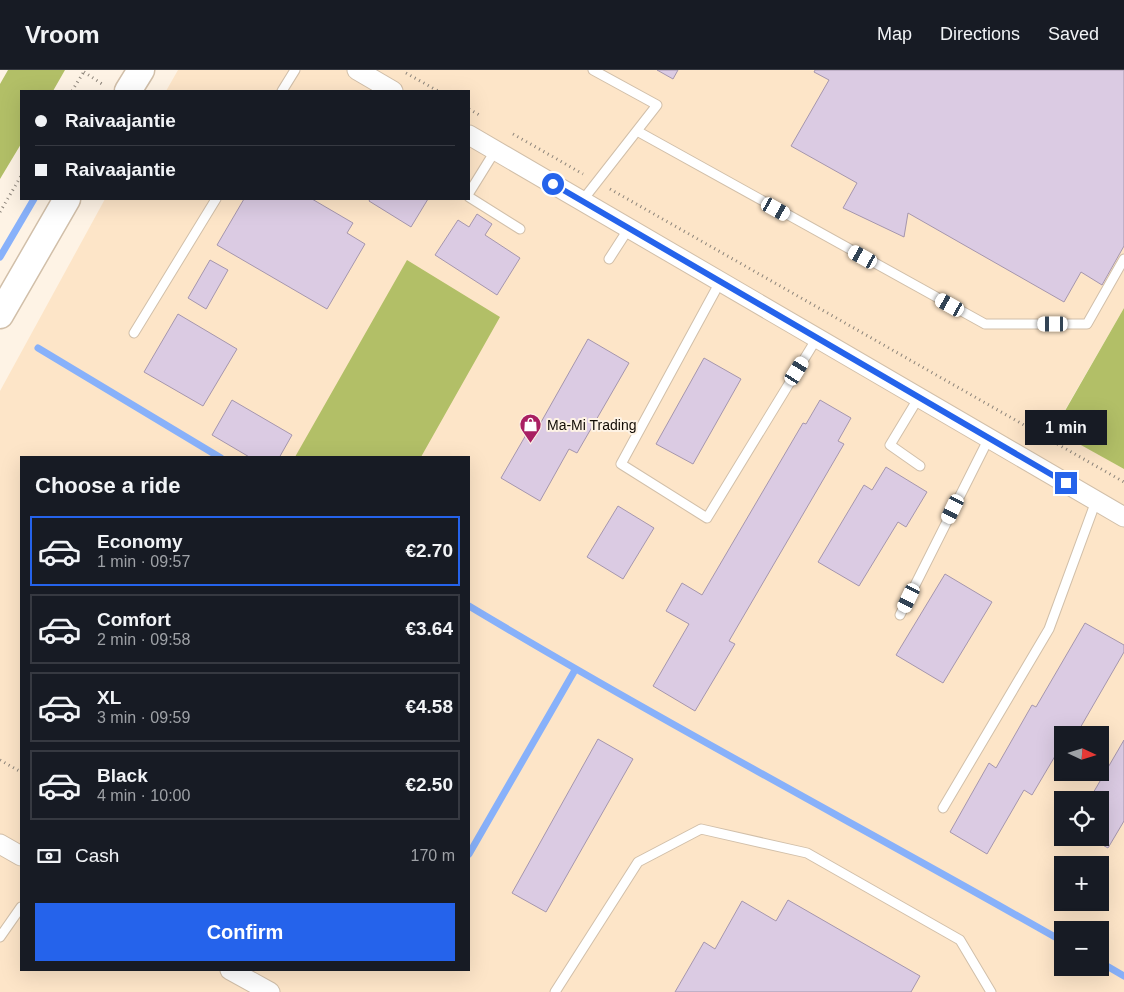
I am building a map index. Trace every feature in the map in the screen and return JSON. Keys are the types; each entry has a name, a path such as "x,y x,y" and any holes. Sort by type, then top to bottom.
{"main road":[{"path":"129,90 141,70"},
{"path":"0,315 66,200"}],"street":[{"path":"357,70 391,90"},
{"path":"470,136 1124,517"},
{"path":"0,844 20,855"},
{"path":"232,971 270,992"}],"lane":[{"path":"283,90 295,70"},
{"path":"582,201 657,105 593,70"},
{"path":"636,131 985,324 1087,324 1124,259"},
{"path":"470,191 495,151"},
{"path":"470,198 520,229"},
{"path":"134,333 215,200"},
{"path":"609,259 629,228"},
{"path":"720,282 621,464 706,518 817,338"},
{"path":"919,398 890,445 920,466"},
{"path":"900,615 989,438"},
{"path":"943,808 1049,629 1096,501"},
{"path":"555,992 638,862 701,829 806,853 960,940 991,992"},
{"path":"0,937 20,908"}],"path":[{"path":"401,70 436,90"},
{"path":"73,90 84,71 102,84"},
{"path":"470,110 486,118"},
{"path":"512,133 1124,482"},
{"path":"0,212 20,178"},
{"path":"0,760 20,771"}],"shaded area":[{"path":"178,70 1124,70 1124,308 1054,429 1124,469 1124,992 0,992 0,391 104,200 470,200 470,90 167,90"}],"green space":[{"path":"8,70 65,70 54,90 20,90 20,146 0,179 0,84"},
{"path":"407,260 500,317 422,456 296,456"},
{"path":"1124,308 1124,469 1054,430"}],"building":[{"path":"657,70 678,70 673,79"},
{"path":"815,70 1124,70 1124,246 1102,285 1081,272 1064,302 908,213 904,237 843,208 857,183 791,146 829,80 814,72"},
{"path":"243,200 314,200 353,223 347,233 365,244 327,309 217,245"},
{"path":"370,200 427,200 411,227"},
{"path":"477,214 492,224 485,235 520,258 497,295 435,255 458,220 469,227"},
{"path":"210,260 228,270 206,309 188,298"},
{"path":"178,314 237,349 203,406 144,372"},
{"path":"588,339 629,363 577,453 569,449 540,501 501,478 534,421 540,424"},
{"path":"704,358 741,379 693,464 656,444"},
{"path":"232,400 292,435 280,456 248,456 212,435"},
{"path":"820,400 851,418 838,441 844,444 729,641 735,644 695,711 653,686 689,624 666,611 682,583 702,595 803,423 806,424"},
{"path":"886,467 927,492 906,527 898,522 859,586 818,562 864,485 872,490"},
{"path":"618,506 654,528 623,579 587,557"},
{"path":"945,574 992,602 943,683 896,655"},
{"path":"1085,623 1124,645 1124,652 1081,726 1054,726 1054,758 1032,795 1024,790 987,854 950,832 989,763 996,768 1032,705 1036,707"},
{"path":"598,739 633,759 546,912 512,893"},
{"path":"1124,740 1124,821 1108,848 1104,846 1109,846 1109,791 1094,791 1100,781 1109,781 1109,766"},
{"path":"788,900 920,976 911,992 675,992 704,942 715,949 742,901 776,921"}],"waterway":[{"path":"0,257 33,200"},
{"path":"38,348 218,456"},
{"path":"470,607 690,734 1054,936"},
{"path":"470,852 575,670"},
{"path":"1109,967 1124,976"}],"place":[{"name":"Ma-Mi Trading","path":"531,444"}],"route":[{"path":"553,184 1066,483"}]}
